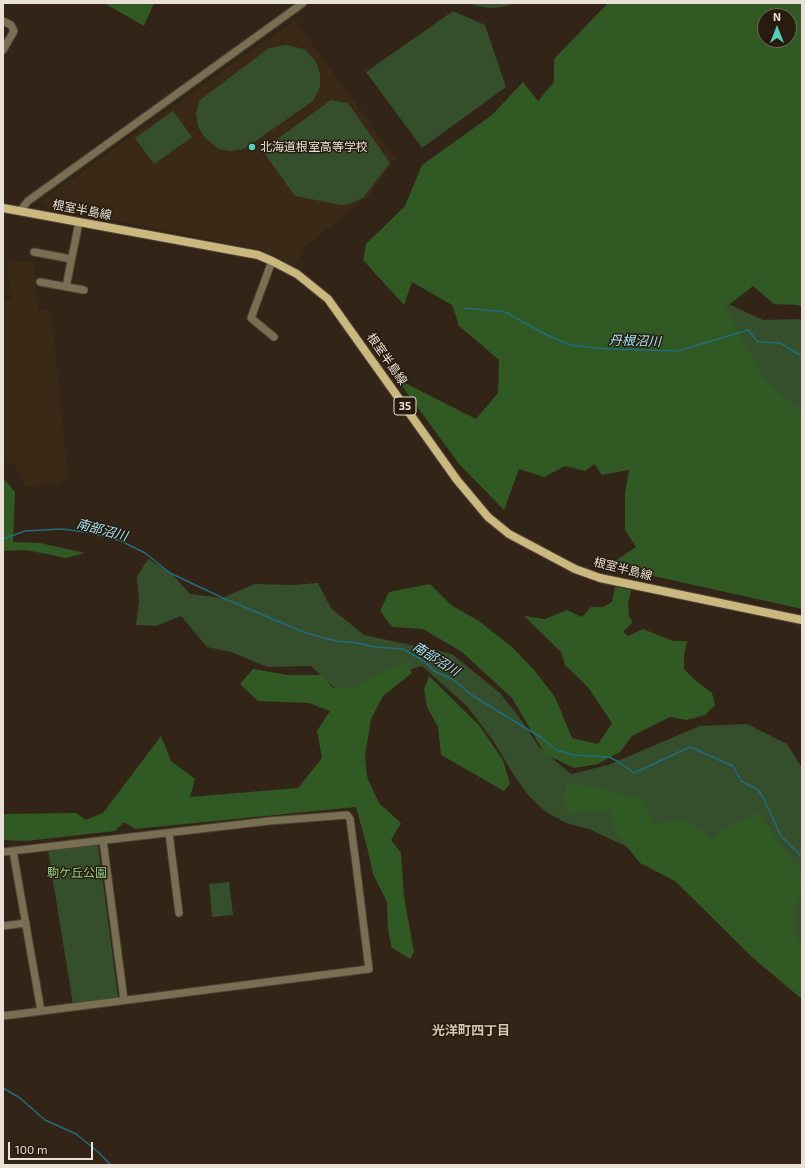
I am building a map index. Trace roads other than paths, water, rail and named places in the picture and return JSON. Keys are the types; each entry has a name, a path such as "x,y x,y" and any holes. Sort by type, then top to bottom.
{"main road":[{"name":"根室半島線","path":"3,208 258,255 272,261 297,274 328,299 457,480 488,517 509,534 575,569 600,578 802,620"}],"street":[{"path":"20,211 28,201 303,3"},
{"path":"3,21 11,25 14,31 3,50"},
{"path":"66,287 79,222"},
{"path":"34,252 71,259"},
{"path":"272,261 251,318 274,337"},
{"path":"40,282 84,290"},
{"path":"3,852 269,821 347,815 350,819 369,969 41,1011 3,1014"},
{"path":"169,833 179,913"},
{"path":"103,840 124,1000"},
{"path":"13,851 41,1011"},
{"path":"3,926 26,923"}],"waterway":[{"name":"丹根沼川","path":"464,308 505,312 545,334 570,345 607,349 678,351 748,330 758,342 780,343 802,356"},
{"name":"南部沼川","path":"3,539 25,531 62,529 91,533 121,541 145,553 170,573 225,599 306,633 336,641 358,643 375,647 403,649 424,661 434,671 454,680 473,696 542,738 556,750 574,755 609,757 634,773 690,747 733,766 741,781 757,789 763,797 781,836 802,857"},
{"path":"3,1088 20,1098 45,1120 76,1134 111,1165"}],"place":[{"name":"北海道根室高等学校","path":"252,147"}],"district":[{"name":"光洋町四丁目","path":"471,1031"}],"park label":[{"name":"駒ケ丘公園","path":"77,873"}]}
